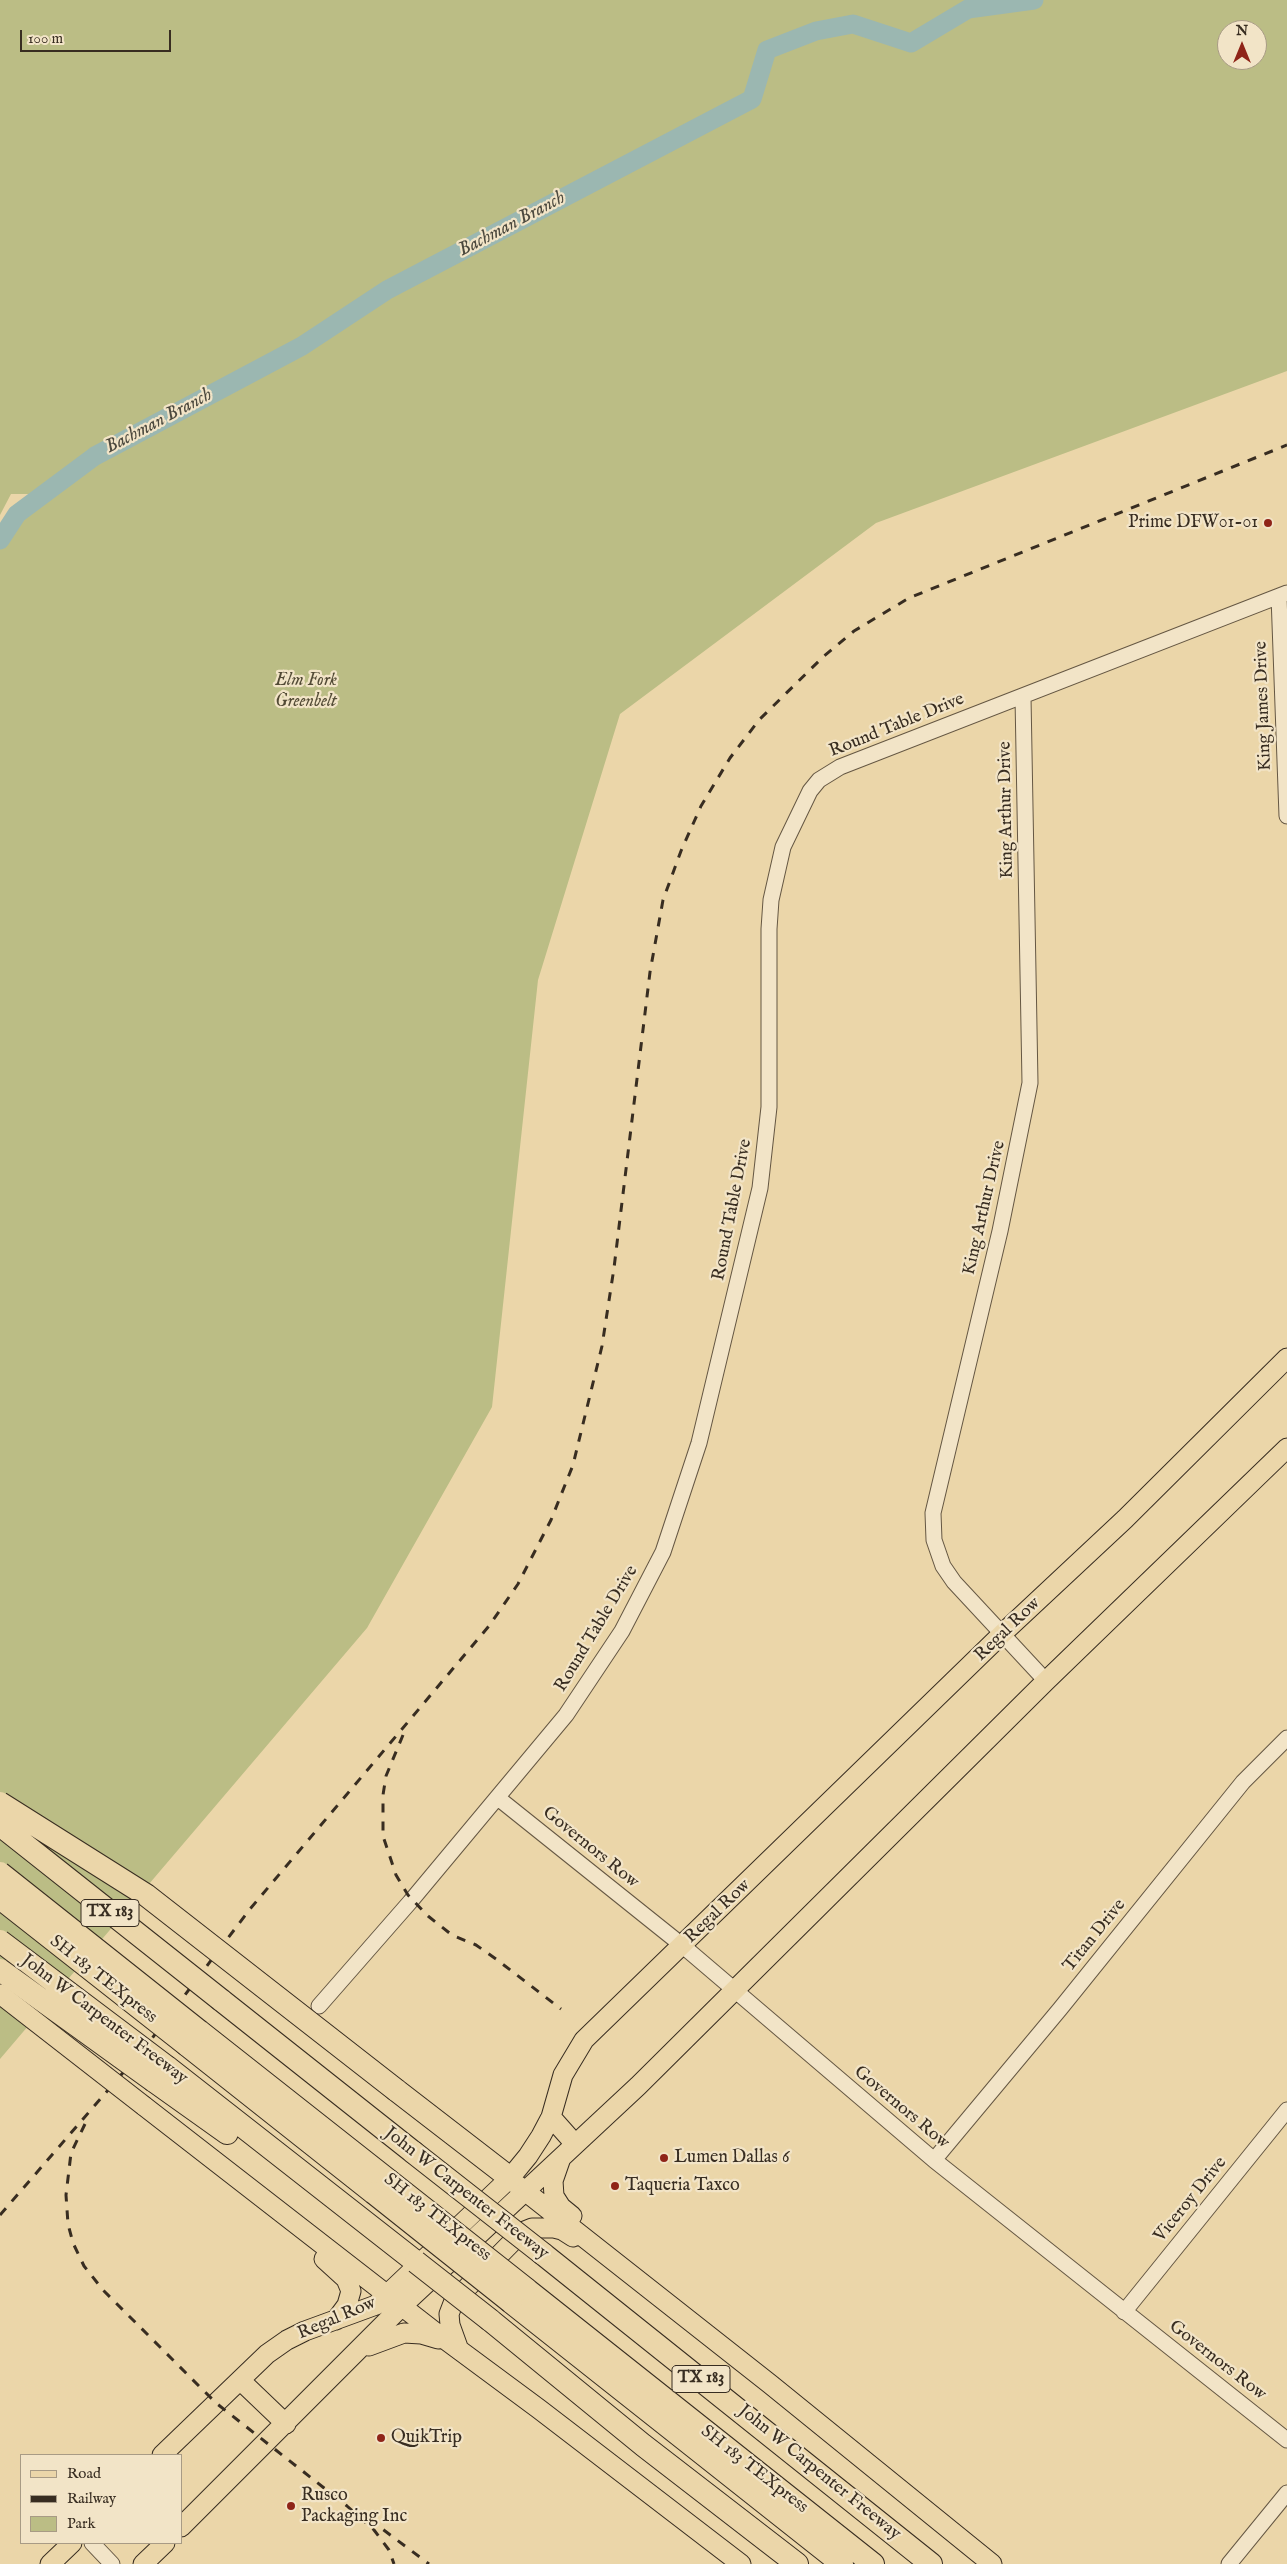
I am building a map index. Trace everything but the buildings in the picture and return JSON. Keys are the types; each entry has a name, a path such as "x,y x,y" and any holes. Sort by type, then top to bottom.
{"highway":[{"path":"0,1803 146,1896 518,2184"},
{"name":"John W Carpenter Freeway","path":"0,1825 931,2564"},
{"name":"SH 183 TEXpress","path":"0,1873 193,2038 518,2296 842,2564"},
{"name":"SH 183 TEXpress","path":"0,1898 193,2038"},
{"name":"John W Carpenter Freeway","path":"0,1941 160,2074 326,2192 490,2320 644,2445 798,2564"},
{"path":"0,1970 160,2074"},
{"name":"SH 183 TEXpress","path":"518,2296 873,2564"},
{"path":"644,2445 667,2478 773,2564"},
{"path":"859,2505 942,2564"}],"main road":[{"name":"Regal Row","path":"518,2184 528,2156 551,2116 563,2075 584,2040 683,1946 1002,1634 1125,1519 1287,1358"},
{"name":"Regal Row","path":"182,2526 361,2350 395,2301 518,2184 568,2150 638,2086 1046,1681 1287,1448"},
{"path":"0,1994 453,2346 539,2409 741,2564"},
{"path":"551,2116 568,2150 553,2181 554,2196 560,2207 599,2238 608,2256"},
{"path":"518,2184 992,2564"},
{"path":"453,2346 449,2314 454,2301 522,2232 542,2227 562,2230 594,2252 608,2256"},
{"path":"312,2236 326,2262 350,2285 350,2300 336,2320"},
{"name":"Regal Row","path":"163,2454 267,2354 287,2340 376,2305 395,2301"},
{"path":"361,2350 390,2336 404,2333 421,2334 453,2346"},
{"path":"240,2380 286,2424"},
{"path":"50,2564 71,2544"},
{"path":"143,2564 164,2544"}],"street":[{"name":"Round Table Drive","path":"319,2006 550,1735 590,1682 638,1605 661,1557 693,1466 763,1174 769,1107 769,914 779,859 795,819 814,785 831,772 1283,594"},
{"name":"King James Drive","path":"1283,594 1287,816"},
{"name":"King Arthur Drive","path":"1023,696 1030,1083 1000,1231 933,1513 934,1540 941,1563 954,1582 1046,1681"},
{"name":"Titan Drive","path":"934,2160 1060,2009 1243,1782 1287,1738"},
{"name":"Governors Row","path":"498,1798 683,1946 733,1991 934,2160 1287,2440"},
{"name":"Viceroy Drive","path":"1124,2312 1287,2110"},
{"path":"1229,2564 1287,2493"},
{"path":"93,2544 112,2564"}],"green space":[{"name":"Elm Fork Greenbelt","path":"0,0 1287,0 1287,371 876,523 620,714 538,980 492,1407 367,1628 0,2059 0,540 17,514 44,494 11,494 0,515"}],"waterway":[{"name":"Bachman Branch","path":"0,540 17,514 95,456 302,346 387,290 752,99 767,50 816,31 853,24 911,43 968,9 1034,0"}],"railway":[{"path":"0,2215 147,2045 250,1909 489,1626 518,1584 551,1520 573,1465 602,1346 614,1268 650,972 663,900 681,851 701,806 730,758 759,720 824,656 854,631 909,598 1287,445"},
{"path":"403,1735 386,1776 383,1795 383,1836 396,1875 408,1895 428,1916 452,1935 476,1945 561,2009"},
{"path":"85,2124 71,2153 66,2195 68,2224 73,2243 84,2266 103,2290 216,2403 347,2506 374,2530 389,2550 394,2564"},
{"path":"369,2519 429,2564"}],"place":[{"name":"Prime DFW01-01","path":"1268,523"},
{"name":"Lumen Dallas 6","path":"664,2158"},
{"name":"Taqueria Taxco","path":"615,2186"},
{"name":"QuikTrip","path":"381,2438"},
{"name":"Rusco Packaging Inc","path":"291,2506"}]}
